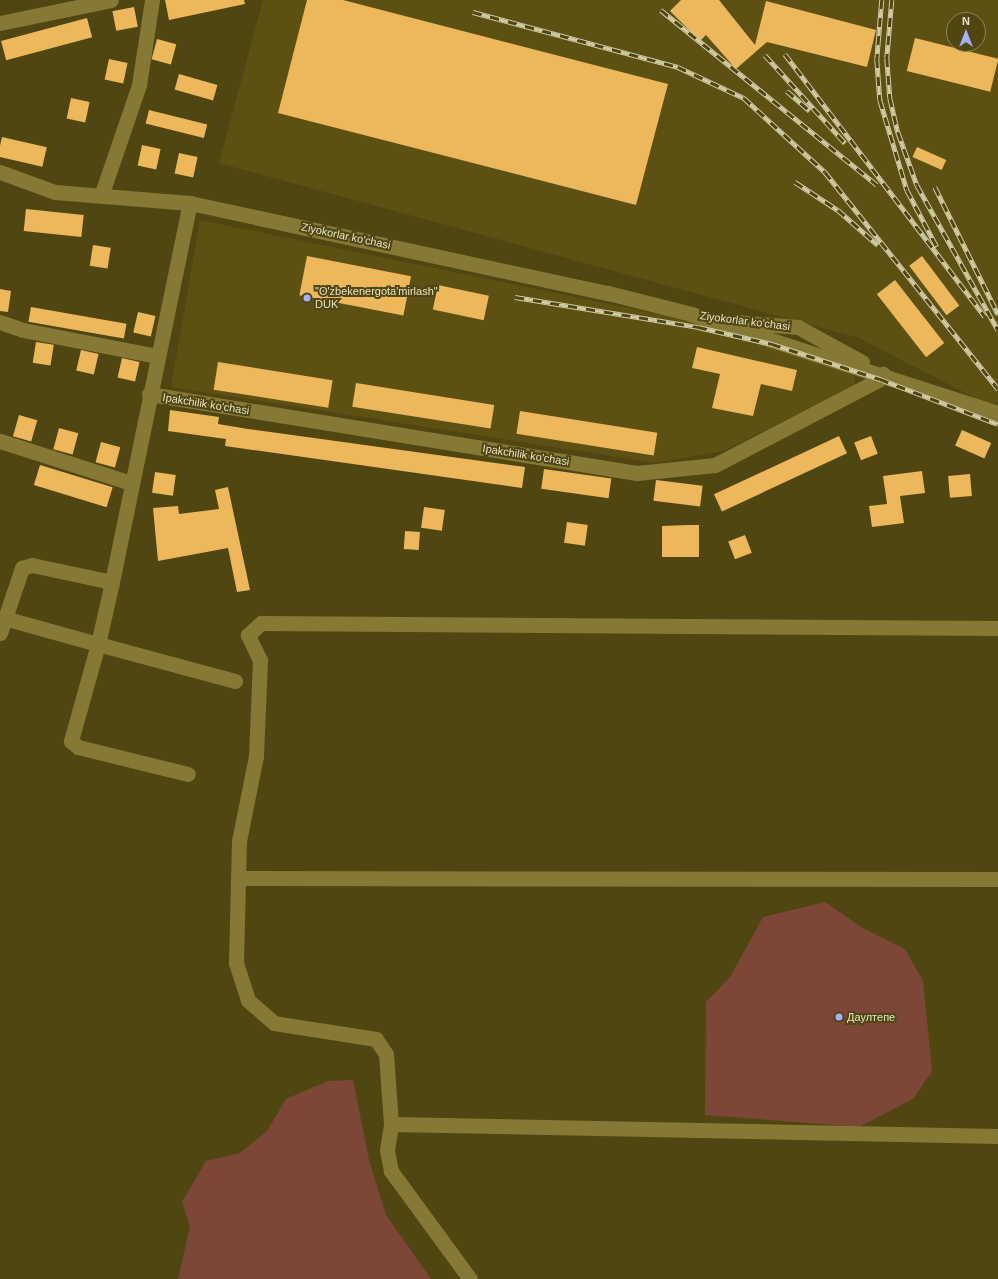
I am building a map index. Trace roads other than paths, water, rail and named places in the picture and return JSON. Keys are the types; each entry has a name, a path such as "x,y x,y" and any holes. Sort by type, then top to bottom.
{"street":[{"path":"0,23 110,0"},
{"path":"101,196 139,85 152,0"},
{"name":"Ziyokorlar ko'chasi","path":"0,172 55,192 190,203 691,314 883,374 998,413"},
{"name":"Ipakchilik ko'chasi","path":"188,774 78,747 71,741 98,644 112,582 149,394 190,203"},
{"path":"0,322 23,330 157,356"},
{"name":"Ipakchilik ko'chasi","path":"149,394 637,473 715,465 880,379 883,374"},
{"path":"0,441 131,483"},
{"path":"0,633 22,568 32,565 112,582"},
{"path":"4,618 235,681"},
{"path":"470,1279 391,1171 387,1150 391,1124 386,1054 376,1039 274,1023 248,1000 236,963 238,841 256,749 260,660 248,636 261,623 998,628"},
{"path":"238,878 998,879"},
{"path":"391,1124 998,1136"}],"railway":[{"path":"882,0 877,59 880,100 907,190 937,247"},
{"path":"892,0 887,58 890,98 898,132 917,185 998,330"},
{"path":"661,10 877,185"},
{"path":"473,12 678,67 744,98 825,172 998,389"},
{"path":"785,54 985,317"},
{"path":"765,55 845,143"},
{"path":"787,91 810,111"},
{"path":"795,182 838,210 878,245"},
{"path":"935,187 998,314"},
{"path":"515,297 698,327 772,344 880,379 998,424"}],"place":[{"name":"\"O'zbekenergota'mirlash\" DUK","path":"307,298"},
{"name":"Даултепе","path":"839,1017"}]}
